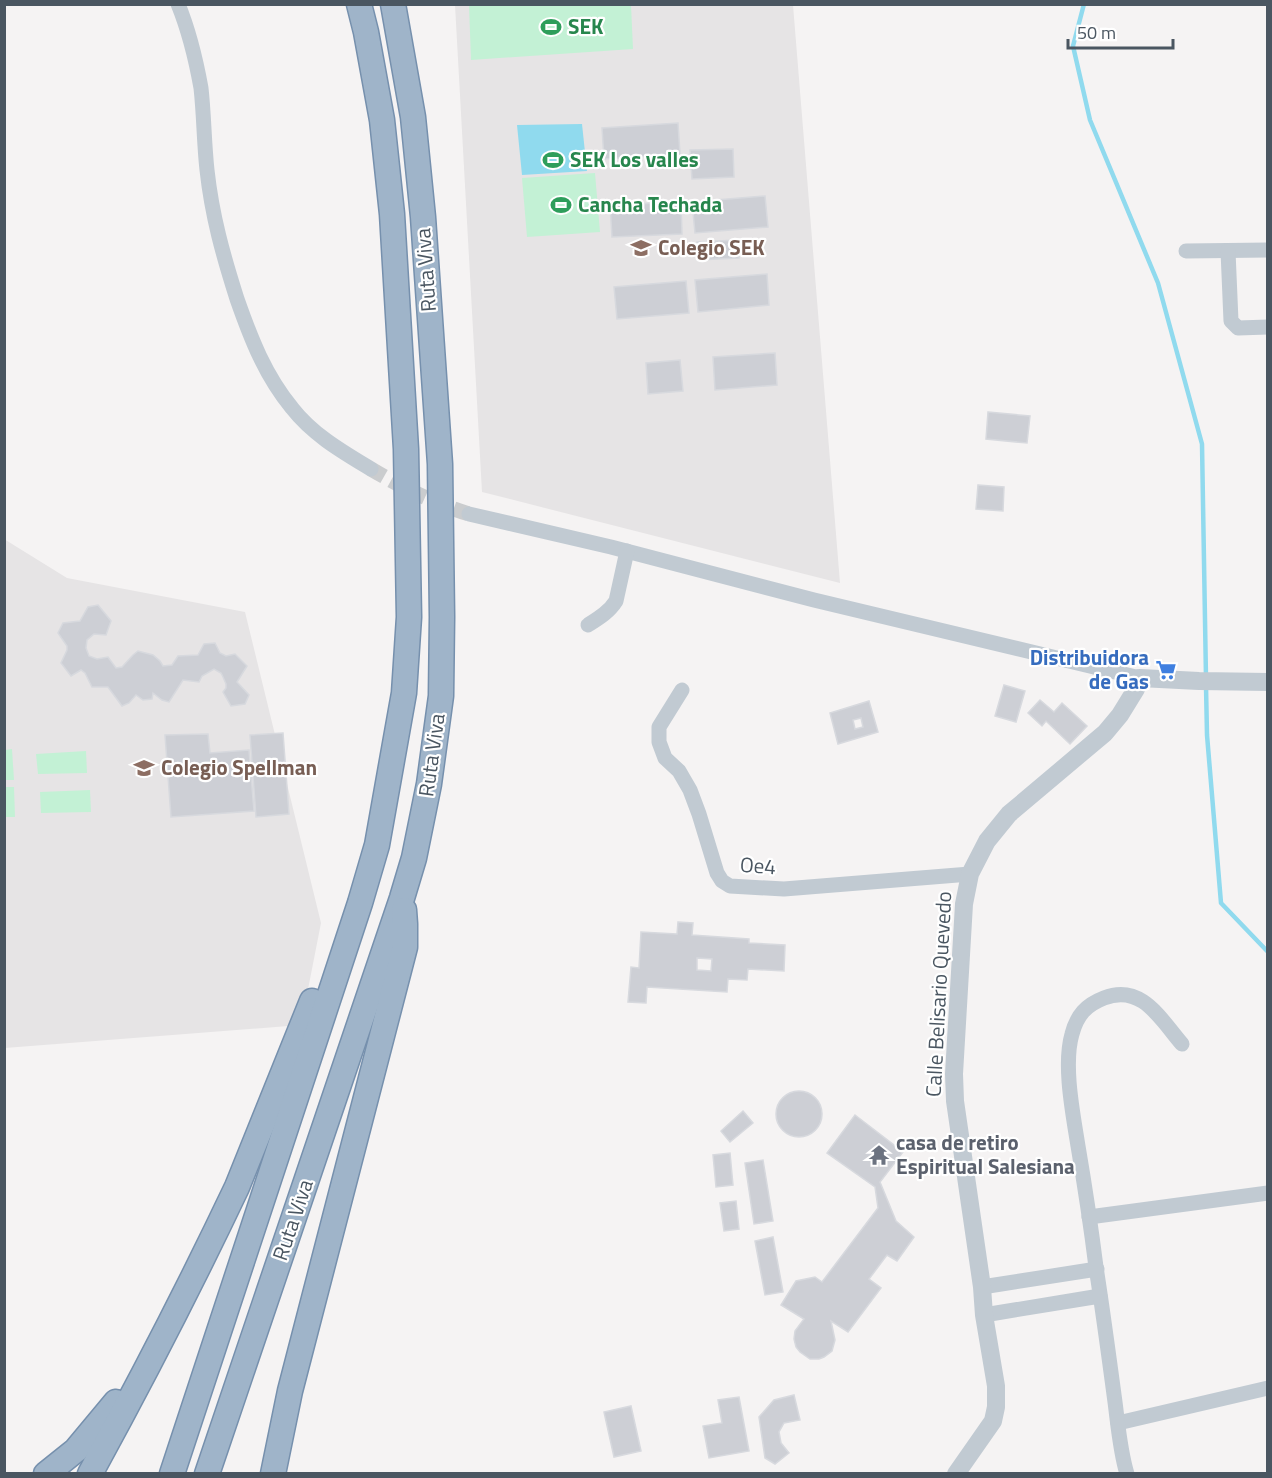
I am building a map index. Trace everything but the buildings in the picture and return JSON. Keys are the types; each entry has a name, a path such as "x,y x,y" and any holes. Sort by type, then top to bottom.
{"highway":[{"name":"Ruta Viva","path":"172,1473 360,903 377,845 404,693 409,617 406,449 389,190 382,120 359,4"},
{"name":"Ruta Viva","path":"207,1473 402,898 414,858 429,784 441,696 440,464 423,217 413,117 393,4"},
{"path":"90,1473 144,1375 237,1187 321,979 363,841 390,767"},
{"path":"273,1473 290,1391 405,947 402,898"},
{"path":"46,1473 76,1450 115,1404 174,1297 208,1248"},
{"path":"288,1473 290,1391"}],"street":[{"path":"178,4 186,24 201,88 213,215 230,278 255,350 271,379 293,410 313,430 339,450 371,469"},
{"path":"1186,251 1268,250"},
{"path":"1228,251 1232,321 1238,328 1268,327"},
{"path":"469,514 1140,678 1268,682"},
{"path":"588,625 604,615 616,601 627,551"},
{"name":"Calle Belisario Quevedo","path":"956,1473 993,1421 996,1407 996,1386 955,1101 954,1074 964,904 970,874 987,841 1009,814 1105,733 1120,715 1140,678"},
{"name":"Oe4","path":"682,690 659,727 659,742 665,758 679,771 690,790 717,873 722,881 730,886 783,889 970,874"},
{"path":"1127,1473 1072,1104 1069,1065 1072,1035 1079,1017 1092,1003 1109,996 1124,994 1138,998 1149,1005 1182,1044"},
{"path":"1089,1217 1268,1193"},
{"path":"982,1287 1097,1269"},
{"path":"1033,1279 1038,1306"},
{"path":"984,1315 1100,1296"},
{"path":"1118,1423 1268,1388"}],"shaded area":[{"name":"Colegio SEK","path":"455,5 793,5 840,583 482,492"},
{"name":"Colegio Spellman","path":"4,539 67,578 245,612 321,923 301,1025 5,1048"}],"green space":[{"name":"SEK","path":"469,5 631,5 633,49 471,60"},
{"name":"Cancha Techada","path":"595,173 600,232 527,237 522,178"},
{"path":"12,749 14,780 5,780 5,750"},
{"path":"86,751 87,773 38,774 36,754"},
{"path":"4,787 14,787 15,817 5,817"},
{"path":"90,790 91,812 41,813 40,792"}],"water":[{"name":"SEK Los valles","path":"582,124 587,171 522,175 517,125"}],"waterway":[{"path":"1084,4 1073,46 1090,120 1158,283 1202,444 1206,678"},
{"path":"1206,686 1207,735 1221,903 1268,952"}],"tunnel":[{"path":"371,469 419,494 469,514"}],"place":[{"name":"SEK","path":"551,27"},
{"name":"SEK Los valles","path":"553,160"},
{"name":"Cancha Techada","path":"561,205"},
{"name":"Colegio SEK","path":"641,248"},
{"name":"Distribuidora de Gas","path":"1166,670"},
{"name":"Colegio Spellman","path":"144,768"},
{"name":"casa de retiro Espiritual Salesiana","path":"879,1155"}]}
